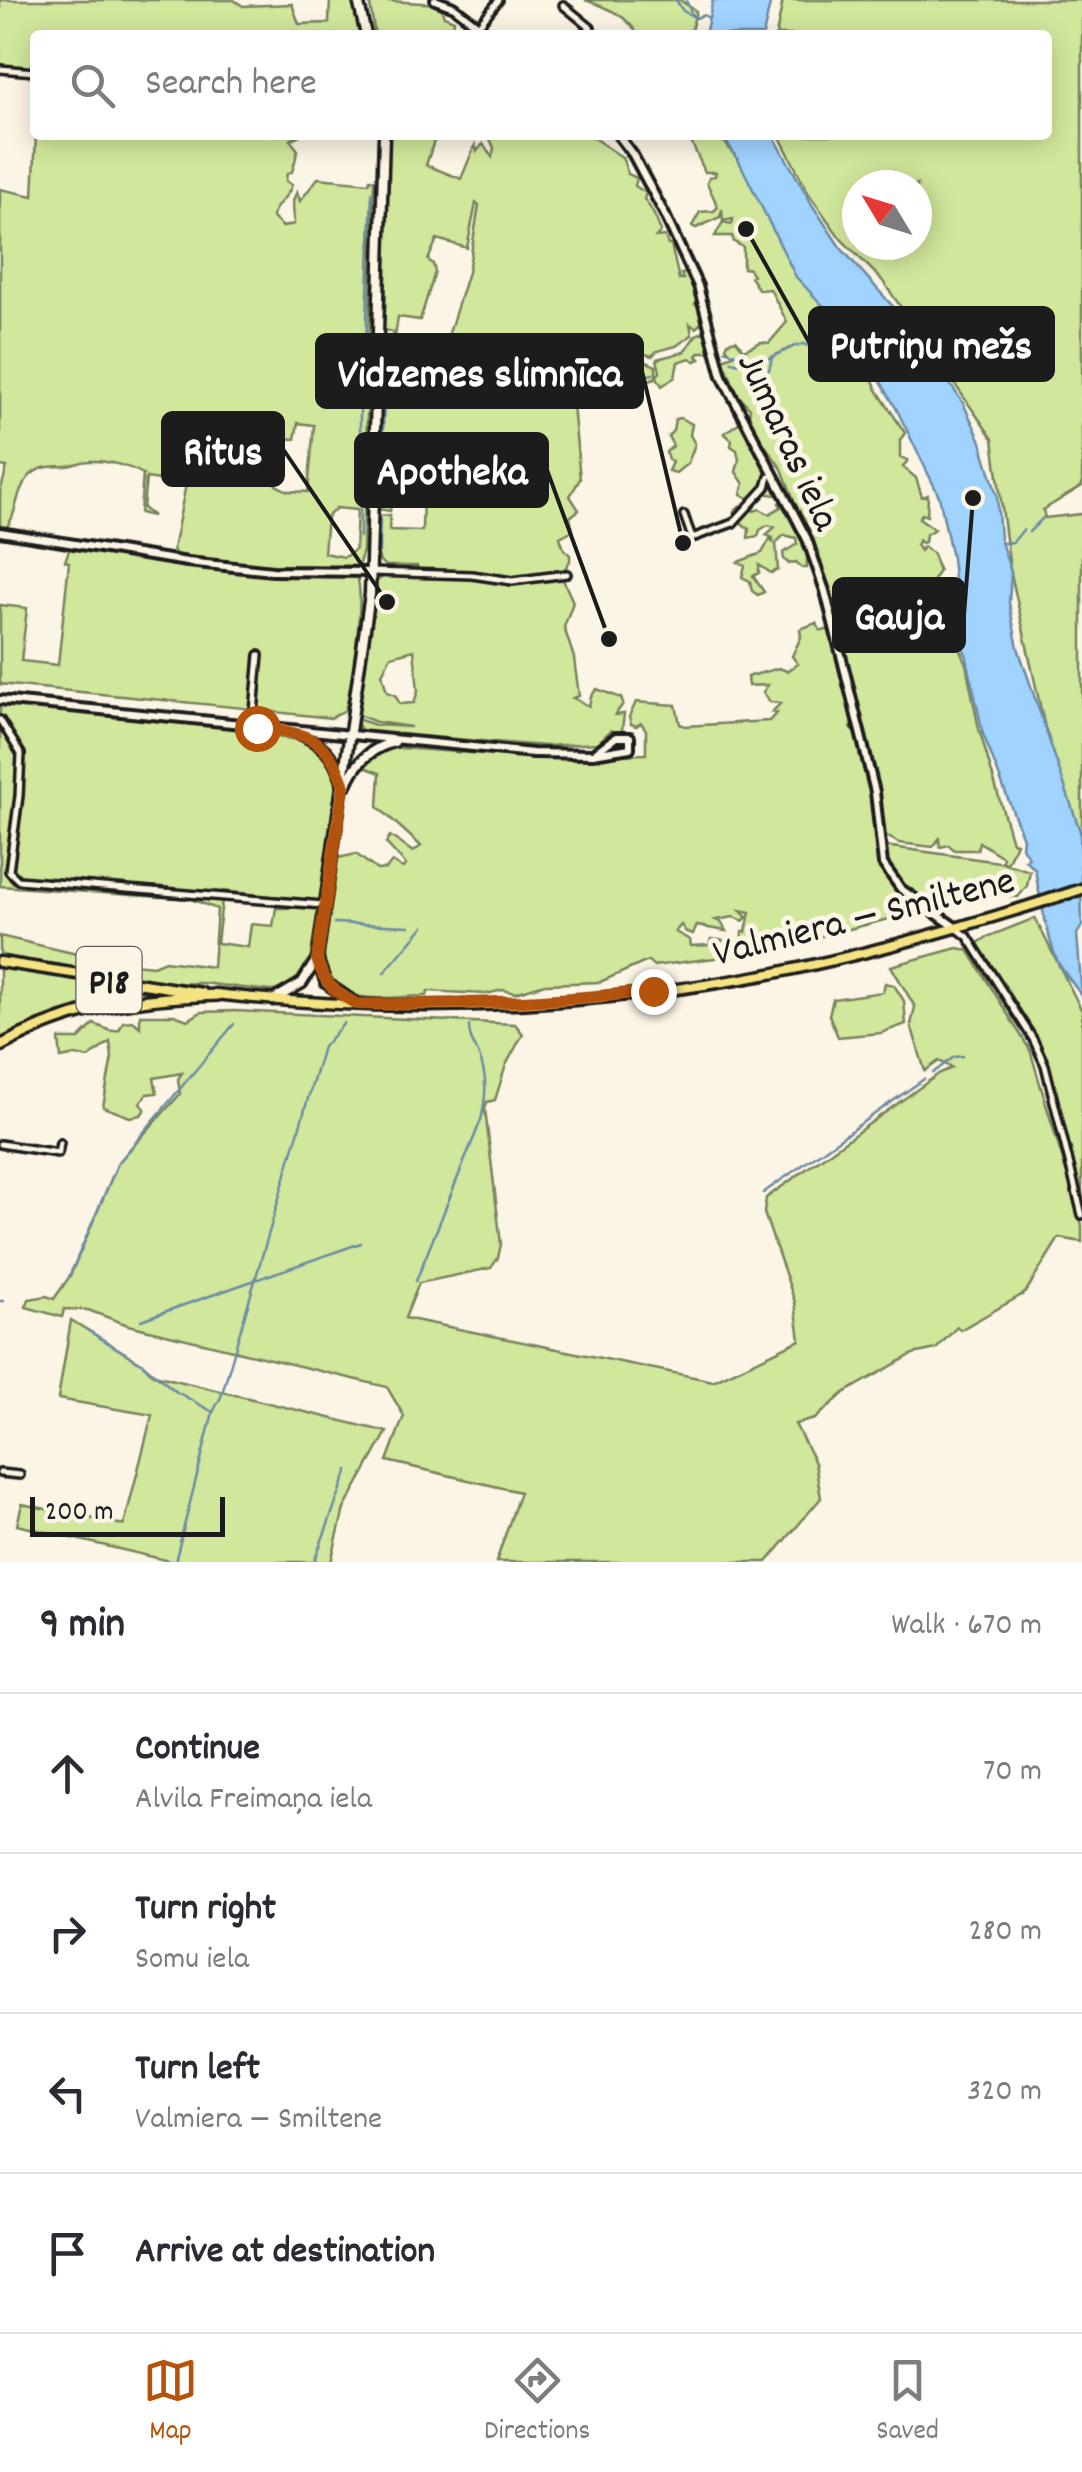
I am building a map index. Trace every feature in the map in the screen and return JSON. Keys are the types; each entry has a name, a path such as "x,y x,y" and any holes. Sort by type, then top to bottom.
{"highway":[{"path":"0,1046 56,1019 108,1004 218,995"}],"main road":[{"path":"358,0 365,30"},
{"path":"273,1000 302,983 317,959 344,786 371,572 384,140"},
{"path":"295,732 325,747 335,759 344,786"},
{"path":"340,807 354,768 372,752 394,742"},
{"name":"Valmiera — Smiltene","path":"0,962 64,974 273,1000 513,1004 653,991 790,970 958,929 1082,889"},
{"path":"317,959 326,983 357,1004"}],"street":[{"path":"435,0 454,7 483,30"},
{"path":"478,26 500,0"},
{"path":"563,5 591,28"},
{"path":"0,69 30,72"},
{"name":"Jumaras iela","path":"622,140 664,213 698,286 722,376 811,550 875,792 883,864 901,889 958,929"},
{"path":"684,515 692,538 733,523 766,487 769,477"},
{"path":"0,532 256,569 472,574 512,582 566,574"},
{"path":"253,727 259,655"},
{"path":"0,700 533,754 593,754 630,748 630,738 616,737 593,754"},
{"path":"0,720 21,754 9,872 18,880 324,905"},
{"path":"958,929 968,937 1012,1004 1045,1065 1082,1215"},
{"path":"0,1144 58,1152 60,1143"},
{"path":"0,1473 20,1475"}],"green space":[{"path":"0,0 234,0 243,6 292,4 299,24 329,23 330,0 354,0 362,30 30,30 30,69 0,66"},
{"path":"372,0 439,4 444,16 454,20 453,30 374,30"},
{"path":"585,0 680,0 696,11 691,30 634,30 608,9"},
{"path":"783,0 1082,0 1082,486 1043,510 1045,518 1082,514 1082,833 1077,832 1045,728 1010,569 993,439 882,280 862,260 932,260 932,170 842,170 841,239 809,194 782,140 1052,140 1052,30 777,30"},
{"path":"36,140 290,140 298,150 292,172 287,173 286,181 292,185 272,217 283,227 294,224 293,201 297,191 300,201 318,178 369,183 374,180 363,551 358,566 264,565 176,555 173,549 186,484 146,478 143,508 153,516 140,513 143,474 103,461 36,471 24,484 9,523 5,529 0,528 0,493 7,467 0,466 0,189 33,196","holes":["298,423 314,425 308,492 288,491 276,485 278,438 295,439","336,508 357,510 355,550 344,557 324,553 327,517"]},
{"path":"387,140 434,140 426,165 461,179 475,145 477,151 483,144 492,157 490,140 596,140 622,157 628,174 637,178 635,186 646,193 644,199 661,231 656,237 665,236 671,245 679,279 689,272 699,301 695,304 701,309 702,322 696,328 690,324 692,335 676,346 652,356 623,347 587,348 574,344 492,361 489,366 484,365 484,354 482,366 440,362 468,272 479,205 476,203 467,248 437,239 428,260 435,272 420,320 398,317 391,364 392,392 400,385 467,374 466,370 508,370 511,363 520,365 523,359 534,357 552,356 568,362 577,353 579,361 599,350 611,360 616,348 656,366 656,377 660,372 657,359 684,352 696,335 703,332 710,340 710,352 700,352 700,359 695,361 690,358 678,362 675,377 662,386 657,377 640,384 636,376 622,384 609,376 606,368 599,378 584,382 581,378 571,384 580,479 570,496 579,510 570,517 573,530 560,537 570,555 561,575 573,602 564,627 574,658 579,696 573,698 589,706 597,689 621,698 623,704 615,715 624,714 622,730 617,734 611,730 598,743 546,746 366,734 359,727 357,719 375,725 411,727 358,715 376,582 385,575 417,574 417,566 387,566 380,562 378,516 390,515 389,530 422,531 423,492 393,491 390,511 378,509 382,342 394,333 383,329","holes":["414,650 418,691 414,703 400,704 395,695 387,692 382,674 391,656"]},
{"path":"690,140 723,140 828,312 858,345 877,390 905,433 900,440 900,457 908,460 903,467 916,478 922,497 928,495 927,516 922,514 919,518 935,529 926,534 925,542 919,540 916,545 920,551 924,546 933,554 939,571 933,580 942,598 948,601 943,614 949,615 966,664 979,729 1012,842 1016,843 1007,864 1030,871 1027,886 1018,897 1009,896 1007,891 938,911 894,877 884,846 1006,863 979,842 977,850 954,850 949,845 940,847 939,839 933,847 899,843 883,834 880,796 839,638 842,635 820,577 819,551 812,548 802,523 807,568 784,559 783,553 797,544 796,538 784,535 776,543 778,570 771,573 759,565 759,573 753,576 764,592 758,595 752,591 750,581 742,577 745,566 738,562 762,553 770,539 773,542 773,538 766,535 775,527 768,525 758,536 748,538 749,529 734,517 734,511 740,506 769,514 781,507 779,503 794,500 782,469 748,422 750,408 737,394 723,359 733,355 726,347 728,342 736,340 744,350 761,342 769,343 787,322 770,289 759,290 749,269 743,268 743,247 732,236 715,236 723,222 732,224 733,219 723,221 722,209 720,217 696,228 692,226 700,212 718,207 707,183 716,172 705,172"},
{"path":"675,419 692,424 690,435 695,444 688,463 676,473 668,471 672,462 666,452 673,446 668,436"},
{"path":"743,420 775,465 777,473 773,478 787,488 784,496 763,490 752,500 741,494 744,484 736,472 737,450 724,433"},
{"path":"70,547 219,570 357,577 359,622 345,710 331,718 256,710 261,670 256,668 253,709 0,684 0,605 27,608 21,661 58,665 69,562 65,561"},
{"path":"816,623 820,630 833,630 844,667 850,693 851,729 857,730 872,784 885,869 923,911 741,953 742,932 746,932 750,912 740,910 747,917 743,921 734,917 716,920 726,931 697,926 693,934 681,925 675,932 690,940 691,946 709,945 711,939 732,942 738,955 654,966 648,961 600,982 545,984 515,993 428,991 427,996 377,998 349,994 335,985 327,971 324,933 338,858 356,854 377,870 386,869 392,862 403,868 406,865 386,843 390,836 413,852 421,846 378,807 380,773 364,767 372,756 385,747 530,757 646,754 646,730 641,723 631,724 629,717 636,702 676,705 680,724 685,726 769,721 781,703 770,702 763,692 768,685 748,686 747,677 779,668 787,671 798,664 792,656 801,637 800,629"},
{"path":"0,705 225,727 314,743 335,766 337,779 321,899 223,891 217,943 248,947 251,924 273,926 276,908 318,908 310,967 284,990 270,991 202,983 168,984 0,955 0,936 111,962 153,966 165,961 213,967 217,909 191,899 0,886"},
{"path":"1035,918 1082,1011 1082,1207 1044,1070 1010,1005 972,947"},
{"path":"957,948 968,950 1030,1050 1082,1225 1082,1242 1059,1238 1025,1293 960,1330 957,1327 936,1349 913,1354 844,1393 815,1419 795,1424 815,1463 821,1498 767,1562 496,1562 520,1492 387,1461 404,1416 387,1387 128,1325 88,1310 64,1309 62,1317 26,1307 29,1299 54,1299 70,1276 118,1163 180,1094 178,1079 182,1073 154,1078 157,1093 147,1094 140,1103 145,1109 141,1115 130,1117 103,1107 112,1057 110,1042 88,1058 61,1058 59,1039 79,1039 94,1024 111,1031 119,1030 123,1022 133,1021 140,1027 140,1015 174,1015 188,1020 201,1012 515,1024 523,1034 506,1065 495,1100 487,1102 485,1109 501,1244 498,1258 491,1268 419,1283 405,1318 713,1381 800,1340 795,1302 764,1213 766,1198 952,1068 939,1061 925,1071 911,1025 915,1007 891,966"},
{"path":"0,968 152,992 74,1009 0,1040"},
{"path":"885,983 894,985 904,1001 906,1024 881,1033 838,1037 829,1015 833,999 883,992"},
{"path":"71,1320 143,1364 154,1375 387,1432 344,1509 331,1562 174,1562 17,1525 22,1504 124,1525 152,1415 58,1399"}],"water":[{"path":"713,0 771,0 764,30 706,30"},
{"path":"725,140 776,140 842,249 842,260 852,260 914,330 963,403 980,439 997,495 1000,539 1011,572 1009,603 1018,648 1080,831 1082,926 1077,934 1082,997 1055,956 1035,869 1025,860 1029,858 1022,847 1023,838 983,734 960,642 952,558 939,496 860,345 796,277"}],"waterway":[{"path":"676,0 683,11 696,18 709,18"},
{"path":"686,0 692,15"},
{"path":"360,387 366,344 372,192"},
{"path":"380,506 384,405 389,386 385,338"},
{"path":"731,361 752,366 804,344 821,352 842,353 863,344"},
{"path":"725,350 739,359"},
{"path":"752,382 757,384 769,370 772,358"},
{"path":"561,380 581,371 609,367 653,374"},
{"path":"390,386 424,377"},
{"path":"483,384 509,389"},
{"path":"360,400 360,537"},
{"path":"1029,532 1043,518"},
{"path":"379,552 380,520"},
{"path":"1003,543 1013,542 1023,530"},
{"path":"334,923 409,926"},
{"path":"384,973 424,926"},
{"path":"213,1412 221,1397 323,1047 344,1023"},
{"path":"69,1277 118,1163 234,1024"},
{"path":"416,1281 483,1112 484,1072 469,1026"},
{"path":"933,1073 954,1057 963,1056"},
{"path":"763,1193 924,1079"},
{"path":"141,1320 361,1243"},
{"path":"87,1330 143,1364 175,1391 213,1412 175,1562"},
{"path":"314,1562 348,1470"}],"place":[{"name":"Putriņu mežs","path":"746,229"},
{"name":"Gauja","path":"973,498"},
{"name":"Vidzemes slimnīca","path":"683,543"},
{"name":"Ritus","path":"387,602"},
{"name":"Apotheka","path":"609,639"}],"route":[{"path":"257,728 295,732 322,745 335,759 344,786 317,959 326,983 341,996 357,1004 467,1005 559,1002 653,991"}]}
